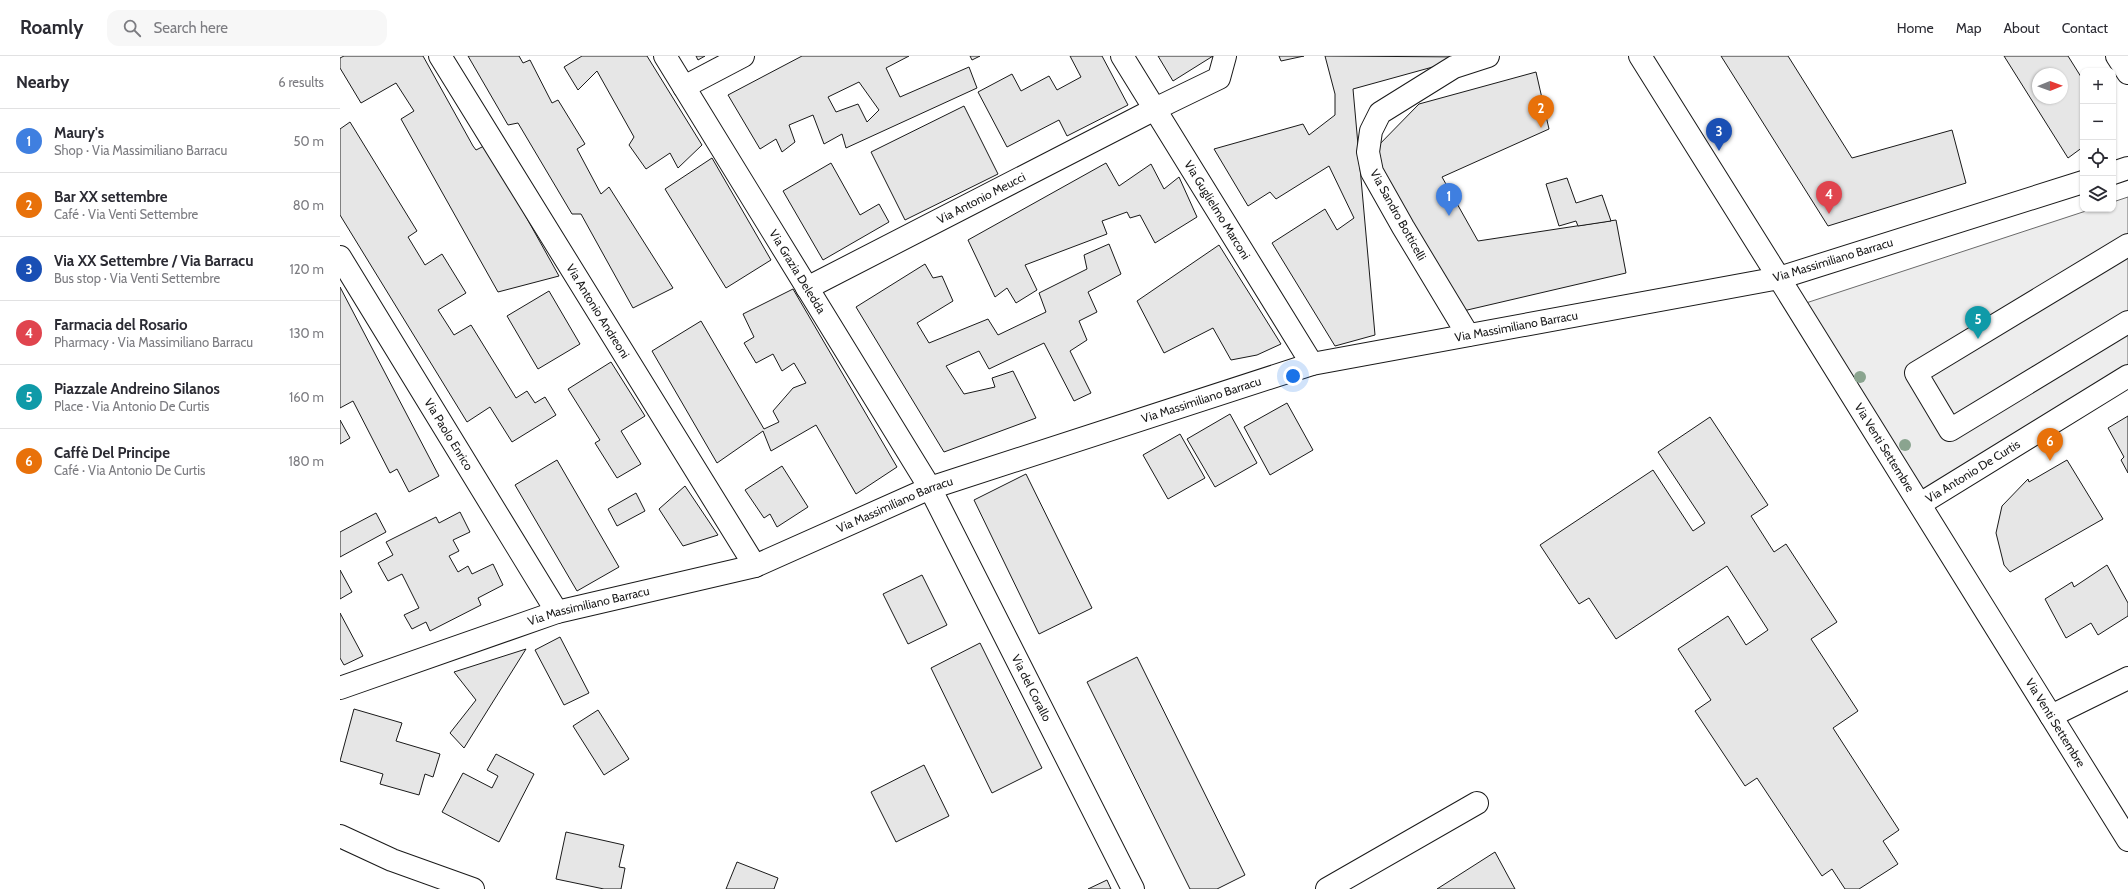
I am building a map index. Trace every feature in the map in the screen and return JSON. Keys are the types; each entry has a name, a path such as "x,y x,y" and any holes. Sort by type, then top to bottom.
{"street":[{"name":"Via Antonio Andreoni","path":"440,56 755,566"},
{"name":"Via Grazia Deledda","path":"665,56 930,488"},
{"path":"684,87 744,56"},
{"name":"Via Guglielmo Marconi","path":"1122,56 1312,364"},
{"name":"Via Antonio Meucci","path":"808,288 1155,109 1219,78 1225,56"},
{"name":"Via Sandro Botticelli","path":"1468,336 1372,172 1368,152 1371,131 1380,113 1454,67 1488,56"},
{"name":"Via Venti Settembre","path":"1640,56 2128,840"},
{"path":"2117,56 2128,74"},
{"path":"2116,172 2128,168"},
{"name":"Via Massimiliano Barracu","path":"340,688 557,612 755,566 930,488 1312,364 1779,278 2080,183"},
{"path":"2128,245 1916,373 1950,430 2128,322"},
{"name":"Via Paolo Enrico","path":"340,257 557,612"},
{"name":"Via Antonio De Curtis","path":"1920,504 2128,376"},
{"name":"Via del Corallo","path":"930,488 1133,889"},
{"path":"2051,716 2128,678"},
{"path":"1327,889 1477,803"},
{"path":"340,836 392,860 473,889"}],"shaded area":[{"path":"2128,197 2128,376 1927,500 1806,303 2083,212 2116,212 2116,201"}],"building":[{"path":"344,56 423,56 473,146 476,150 486,145 559,276 498,292 401,119 414,111 396,83 361,103 340,68 340,58"},
{"path":"468,56 519,56 523,63 530,60 552,103 558,100 585,144 577,149 601,194 609,187 673,288 633,308 581,214 572,214 518,123 508,125"},
{"path":"582,56 647,56 702,145 678,168 670,153 646,169 629,145 634,137 597,71 578,90 564,67"},
{"path":"696,56 705,56 698,60"},
{"path":"802,56 909,56 886,68 900,97 969,67 977,88 846,148 842,134 824,144 813,115 789,125 795,142 782,152 776,139 760,149 728,95","holes":["859,82 879,110 867,122 858,104 836,112 828,97"]},
{"path":"970,56 980,56 972,60"},
{"path":"1070,56 1102,56 1128,105 1067,136 1059,120 1007,147 978,92 1012,74 1021,91 1049,76 1057,90 1081,77"},
{"path":"1158,56 1213,56 1173,81"},
{"path":"1279,56 1304,56 1281,61"},
{"path":"1325,56 1469,57 1353,89 1375,335 1335,346 1272,243 1325,209 1337,230 1354,218 1329,166 1276,199 1270,192 1248,206 1214,149 1303,124 1309,135 1335,115 1335,94"},
{"path":"1721,56 1788,56 1852,158 1952,130 1966,183 1828,226"},
{"path":"2004,56 2068,56 2080,75 2080,149 2068,158 2034,104 2068,104 2068,68 2032,68 2032,101"},
{"path":"1536,72 1549,129 1442,177 1478,241 1616,220 1626,273 1463,311 1372,152 1419,104"},
{"path":"964,106 998,174 905,220 871,152"},
{"path":"350,122 417,231 408,237 425,265 442,254 466,293 438,310 454,335 471,325 516,398 527,391 535,403 545,397 556,415 512,442 490,407 467,422 340,215 340,129"},
{"path":"712,158 771,260 726,288 665,189"},
{"path":"831,163 860,215 879,204 889,222 823,260 783,191"},
{"path":"1106,163 1119,186 1151,164 1164,189 1179,177 1197,217 1155,243 1140,215 1130,218 1127,212 1102,221 1107,234 1025,265 1037,290 1016,303 1007,288 995,297 968,240"},
{"path":"1567,178 1576,203 1602,195 1611,221 1578,226 1576,221 1559,226 1546,184"},
{"path":"1109,244 1121,274 1088,292 1097,312 1079,321 1087,340 1070,351 1091,393 1074,401 1044,343 989,369 979,351 946,366 964,394 995,387 992,378 1013,371 1036,418 944,452 856,307 925,264 933,278 942,276 953,301 917,323 929,343 988,319 998,335 1046,312 1039,293 1087,269 1084,255"},
{"path":"1219,245 1281,344 1257,355 1231,360 1213,328 1164,353 1137,301"},
{"path":"340,287 439,476 409,492 397,469 390,473 353,401 340,408"},
{"path":"793,289 897,467 856,494 816,425 771,451 763,431 717,463 652,351 701,321 764,429 779,422 773,411 793,388 806,383 794,363 782,371 773,354 756,363 744,343 754,337 743,314"},
{"path":"549,291 580,344 538,369 507,316"},
{"path":"611,362 645,416 621,431 641,464 617,478 595,443 600,440 568,389"},
{"path":"1287,403 1313,450 1270,475 1244,427"},
{"path":"1230,414 1257,463 1215,487 1187,439"},
{"path":"2128,416 2128,473 2121,460 2124,457 2108,428"},
{"path":"1710,417 1768,505 1751,516 1774,552 1786,544 1837,622 1811,639 1858,711 1833,728 1899,830 1883,841 1898,864 1859,889 1845,889 1832,869 1822,876 1757,778 1745,786 1695,711 1711,700 1678,649 1728,616 1746,645 1768,630 1727,566 1616,639 1589,598 1579,604 1540,545 1653,470 1693,531 1705,523 1658,452"},
{"path":"340,420 350,438 340,444"},
{"path":"1180,434 1205,478 1168,499 1143,455"},
{"path":"557,460 619,567 577,591 515,485"},
{"path":"2067,460 2103,519 2010,572 2004,565 1996,533 2002,506 2028,479 2029,482"},
{"path":"782,466 808,507 777,527 770,514 764,518 745,490"},
{"path":"1026,474 1092,608 1039,634 974,500"},
{"path":"685,486 718,535 683,546 659,509"},
{"path":"636,493 645,511 617,526 608,509"},
{"path":"460,512 470,532 453,540 459,551 449,556 458,572 468,566 472,574 493,564 503,585 478,598 481,605 430,631 426,622 412,629 404,615 419,608 402,574 388,581 378,563 393,555 386,542 436,517 439,523"},
{"path":"376,513 386,532 340,557 340,532"},
{"path":"2107,565 2128,603 2128,616 2098,635 2091,623 2066,638 2045,599 2072,582 2074,587"},
{"path":"340,570 352,592 340,599"},
{"path":"922,575 947,625 908,644 883,594"},
{"path":"340,613 363,656 344,665 340,658"},
{"path":"560,637 589,693 564,705 535,650"},
{"path":"980,643 1042,768 992,793 931,668"},
{"path":"526,649 464,748 450,733 476,700 454,672"},
{"path":"1137,657 1245,875 1217,889 1190,889 1087,682"},
{"path":"354,709 402,723 396,741 440,754 433,777 425,774 419,795 380,784 383,774 340,761"},
{"path":"598,710 629,759 604,775 573,726"},
{"path":"496,754 534,774 499,842 442,812 463,773 492,788 498,776 487,770"},
{"path":"924,765 949,816 896,842 871,792"},
{"path":"566,832 624,845 619,867 625,868 621,889 604,889 556,879"},
{"path":"1495,852 1515,889 1437,889"},
{"path":"737,862 778,878 774,889 726,889"},
{"path":"1107,880 1111,889 1088,889"}],"place":[{"name":"Bar XX settembre","path":"1541,128"},
{"name":"Via XX Settembre / Via Barracu","path":"1719,151"},
{"name":"Farmacia del Rosario","path":"1829,214"},
{"name":"Maury's","path":"1449,216"},
{"name":"Piazzale Andreino Silanos","path":"1978,339"},
{"name":"Caffè Del Principe","path":"2050,461"}]}
